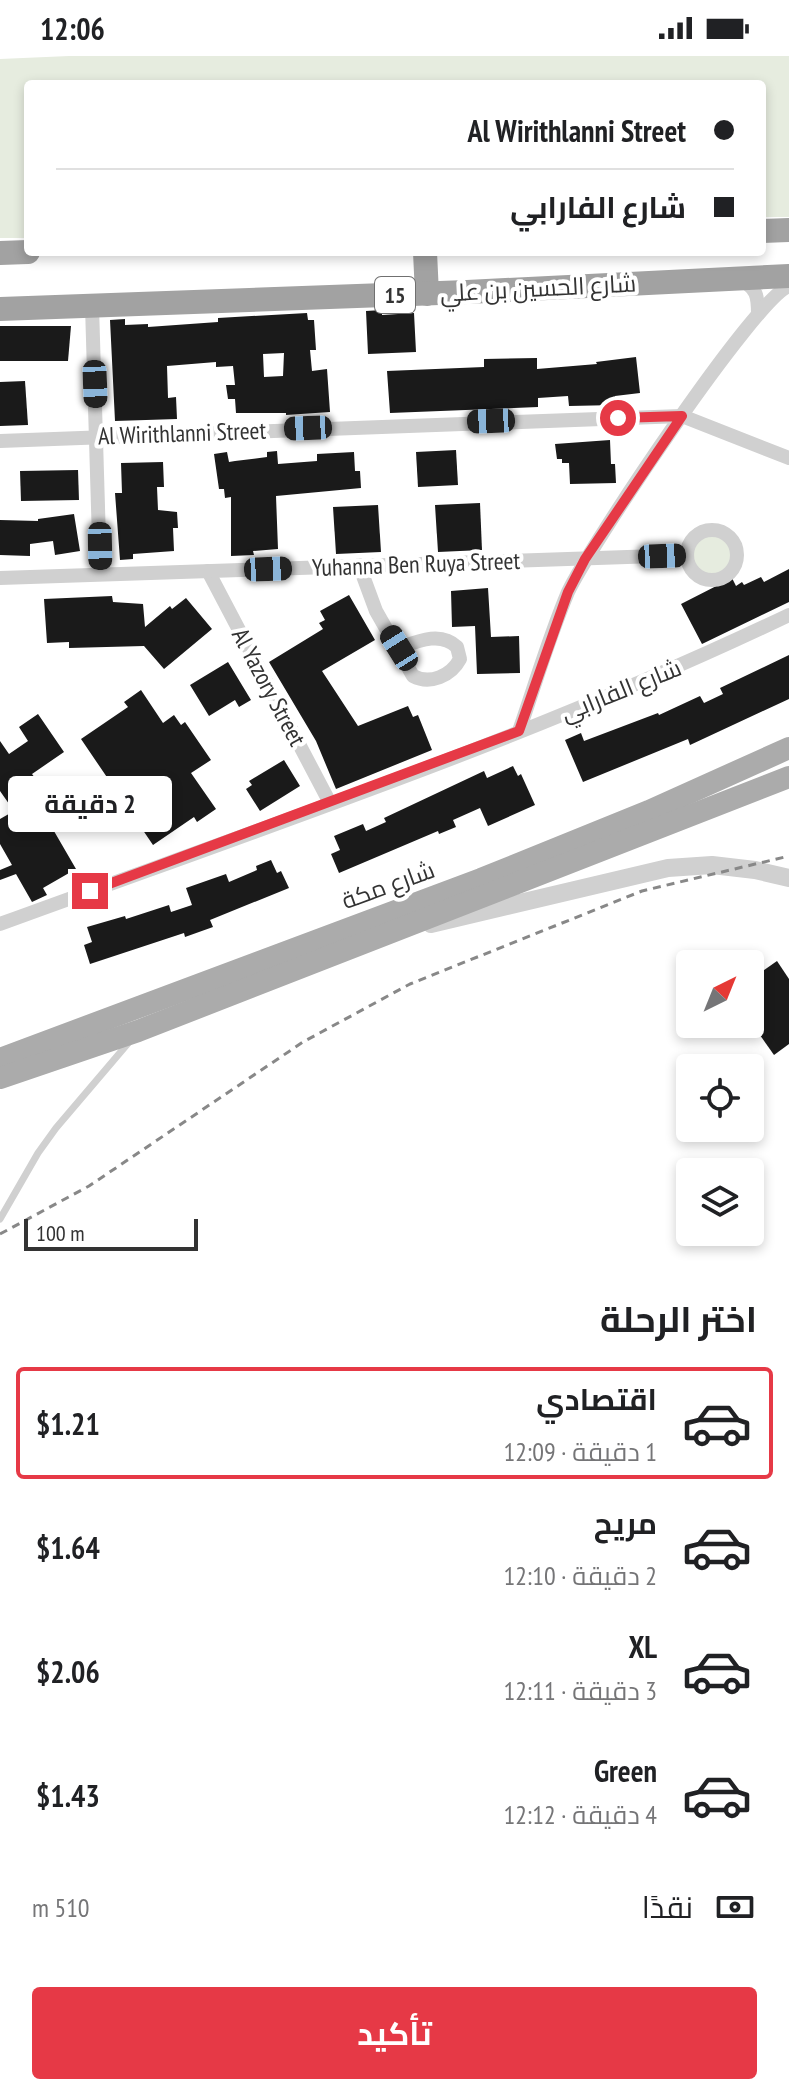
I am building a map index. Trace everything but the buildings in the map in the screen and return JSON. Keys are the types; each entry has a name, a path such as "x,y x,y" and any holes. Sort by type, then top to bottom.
{"highway":[{"path":"766,231 789,230"},
{"path":"0,253 24,252"},
{"path":"425,256 427,294"},
{"name":"شارع الحسين بن علي","path":"0,309 427,294 789,276"}],"main road":[{"name":"شارع مكة","path":"0,1059 473,882 649,811 789,748"},
{"name":"شارع مكة","path":"0,1078 138,1031 409,928 789,777"}],"street":[{"path":"735,278 752,286 757,294 758,314"},
{"path":"519,731 568,592 585,559 682,416 758,314 781,289 789,286"},
{"path":"92,306 100,574"},
{"name":"Al Wirithlanni Street","path":"0,441 682,416 789,458"},
{"name":"Yuhanna Ben Ruya Street","path":"0,578 687,555"},
{"path":"359,565 376,611 399,648"},
{"name":"Al Yazory Street","path":"208,571 330,803"},
{"name":"شارع الفارابي","path":"0,924 519,731 689,663 789,615"},
{"path":"409,928 668,868 726,866 789,878"}],"lane":[{"path":"0,1219 56,1128 138,1031"}],"shaded area":[{"path":"69,56 789,56 789,217 766,217 766,80 24,80 24,238 0,238 0,59"},
{"path":"712,533 727,540 734,555 727,570 712,577 697,570 690,555 697,540"}],"railway":[{"path":"0,1234 89,1186 303,1042 410,984 642,891 789,856"}],"route":[{"path":"90,891 519,731 568,592 585,559 682,416 618,418"}]}
